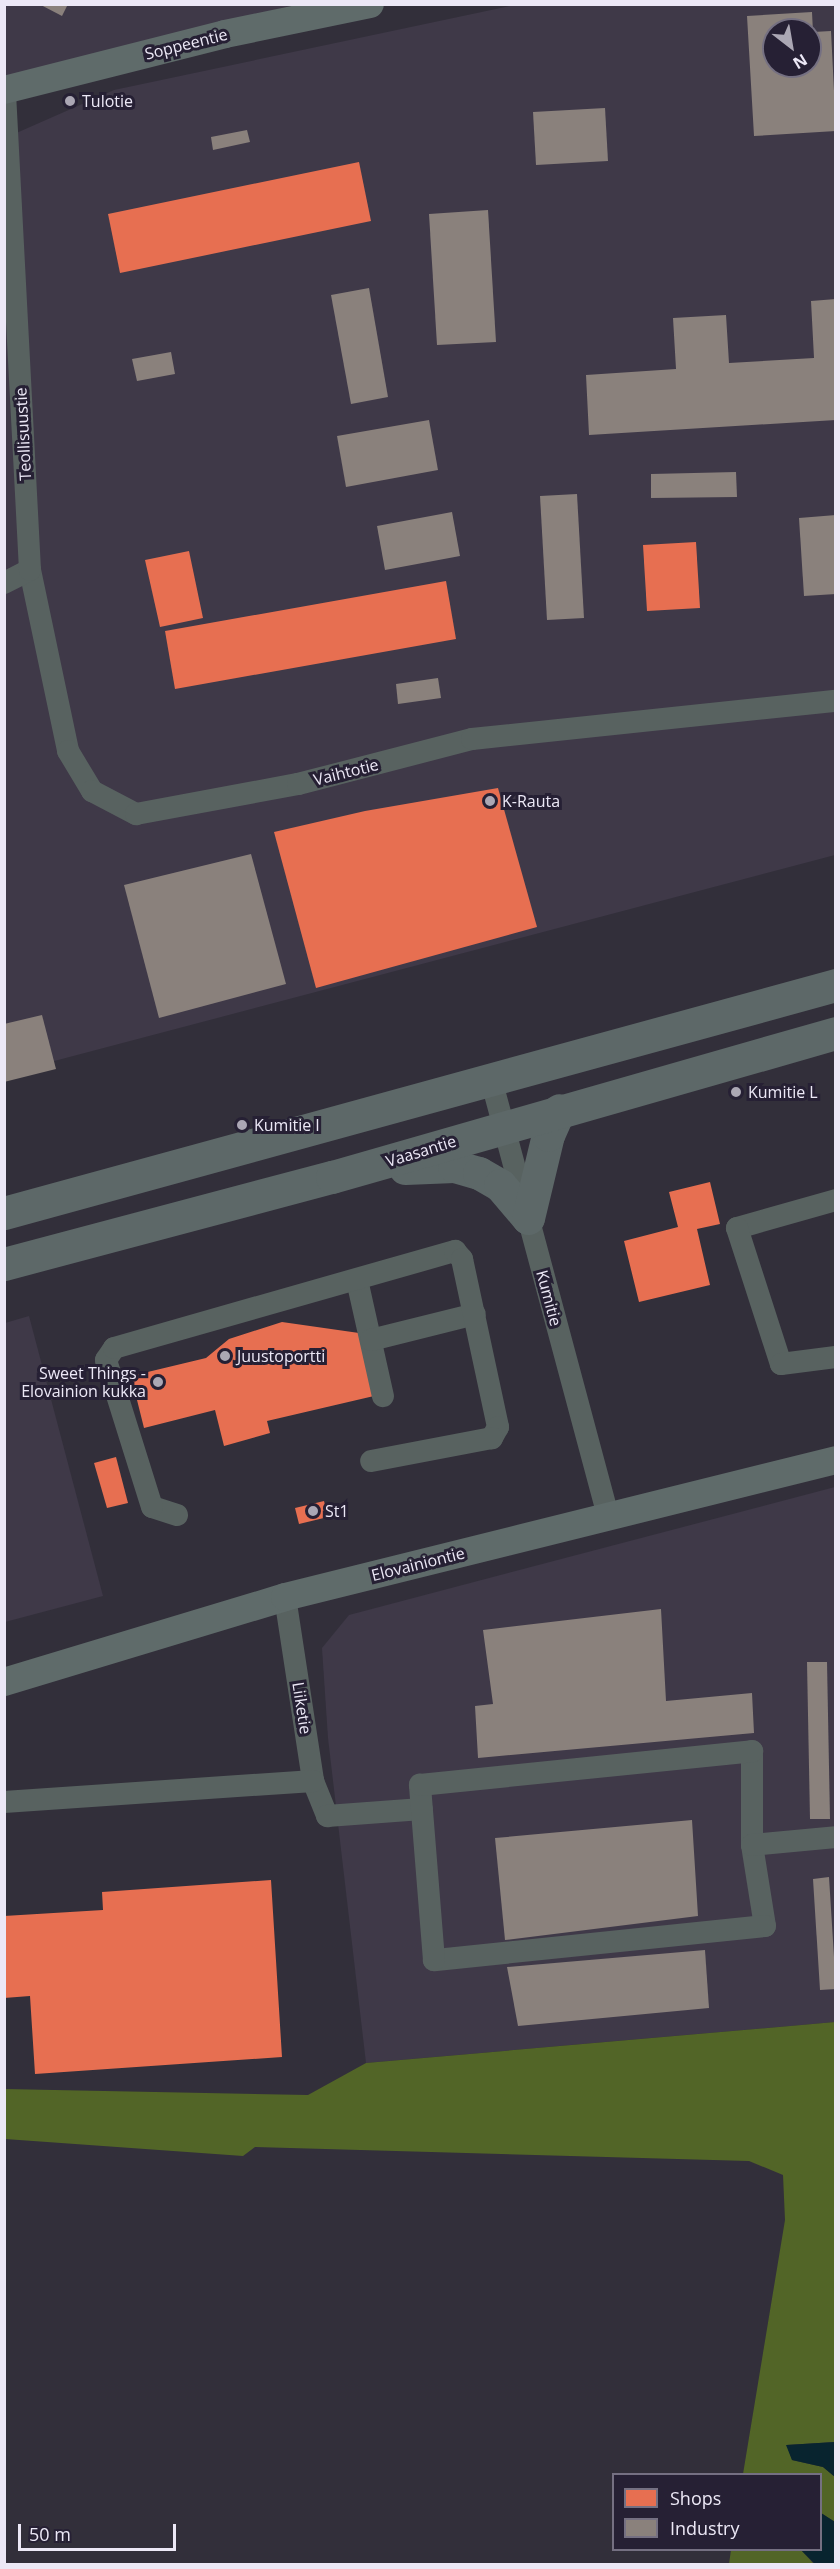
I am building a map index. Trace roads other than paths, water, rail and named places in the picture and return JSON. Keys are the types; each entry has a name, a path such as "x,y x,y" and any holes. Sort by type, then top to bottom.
{"highway":[{"path":"4,1213 836,985"},
{"name":"Vaasantie","path":"4,1264 332,1177 559,1110 836,1033"},
{"path":"528,1218 548,1135 559,1110"},
{"path":"332,1177 454,1166 479,1173 500,1185 528,1218"}],"main road":[{"name":"Soppeentie","path":"5,90 225,34 370,4"},
{"name":"Elovainiontie","path":"4,1682 285,1597 836,1460"}],"street":[{"name":"Teollisuustie","path":"5,90 30,570"},
{"path":"4,583 30,570"},
{"name":"Vaihtotie","path":"30,570 68,751 92,791 136,814 298,784 472,740 836,701"},
{"name":"Kumitie","path":"490,1079 608,1516"},
{"path":"836,1200 737,1228 781,1364 836,1358"},
{"path":"177,1515 152,1507 106,1360 114,1348 455,1251 462,1258 498,1427 492,1438 371,1461"},
{"path":"357,1280 383,1396"},
{"path":"371,1340 475,1314"},
{"name":"Liiketie","path":"285,1597 313,1780 327,1816 422,1809"},
{"path":"752,1751 752,1845 765,1926 434,1960 420,1785 752,1751"},
{"path":"4,1802 313,1780"},
{"path":"752,1845 836,1837"}],"water":[{"path":"835,2442 835,2477 823,2467 792,2460 786,2445"},
{"path":"822,2514 835,2522 835,2564 815,2564 802,2551 822,2551"}],"place":[{"name":"Tulotie","path":"70,101"},
{"name":"K-Rauta","path":"490,801"},
{"name":"Kumitie L","path":"736,1092"},
{"name":"Kumitie I","path":"242,1125"},
{"name":"Juustoportti","path":"225,1356"},
{"name":"Sweet Things - Elovainion kukka","path":"158,1382"},
{"name":"St1","path":"313,1511"}]}
